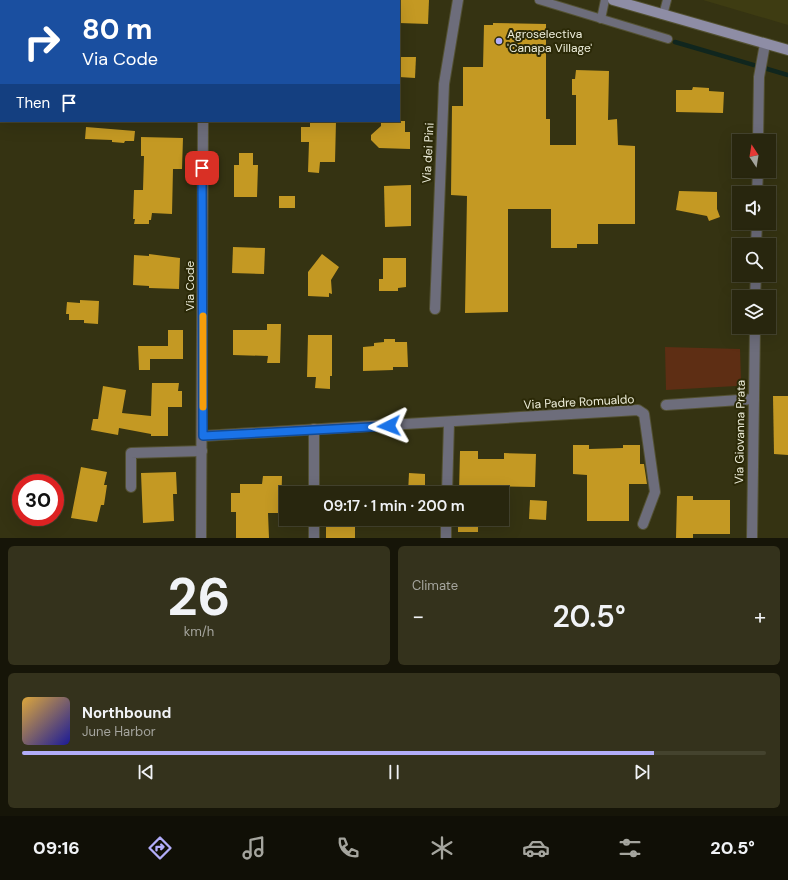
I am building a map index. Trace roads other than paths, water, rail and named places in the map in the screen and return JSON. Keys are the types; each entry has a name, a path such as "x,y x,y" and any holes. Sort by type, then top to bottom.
{"main road":[{"path":"613,0 663,14 764,48 788,50"}],"street":[{"name":"Via dei Pini","path":"434,309 444,84 458,0"},
{"path":"758,134 759,77 764,48"},
{"name":"Via Code","path":"201,538 203,436 203,122"},
{"name":"Via Giovanna Prata","path":"752,538 755,334"},
{"path":"666,405 754,399"},
{"name":"Via Padre Romualdo","path":"203,436 449,423 638,410 644,414 655,492 644,524"},
{"path":"447,486 449,423"},
{"path":"314,429 314,486"},
{"path":"131,487 131,453 202,451"},
{"path":"314,526 314,538"},
{"path":"446,526 446,538"}],"lane":[{"path":"539,0 668,39"},
{"path":"601,19 605,0"},
{"path":"663,14 667,0"}],"waterway":[{"path":"675,42 788,75"}],"place":[{"name":"Agroselectiva 'Canapa Village'","path":"499,41"}]}
